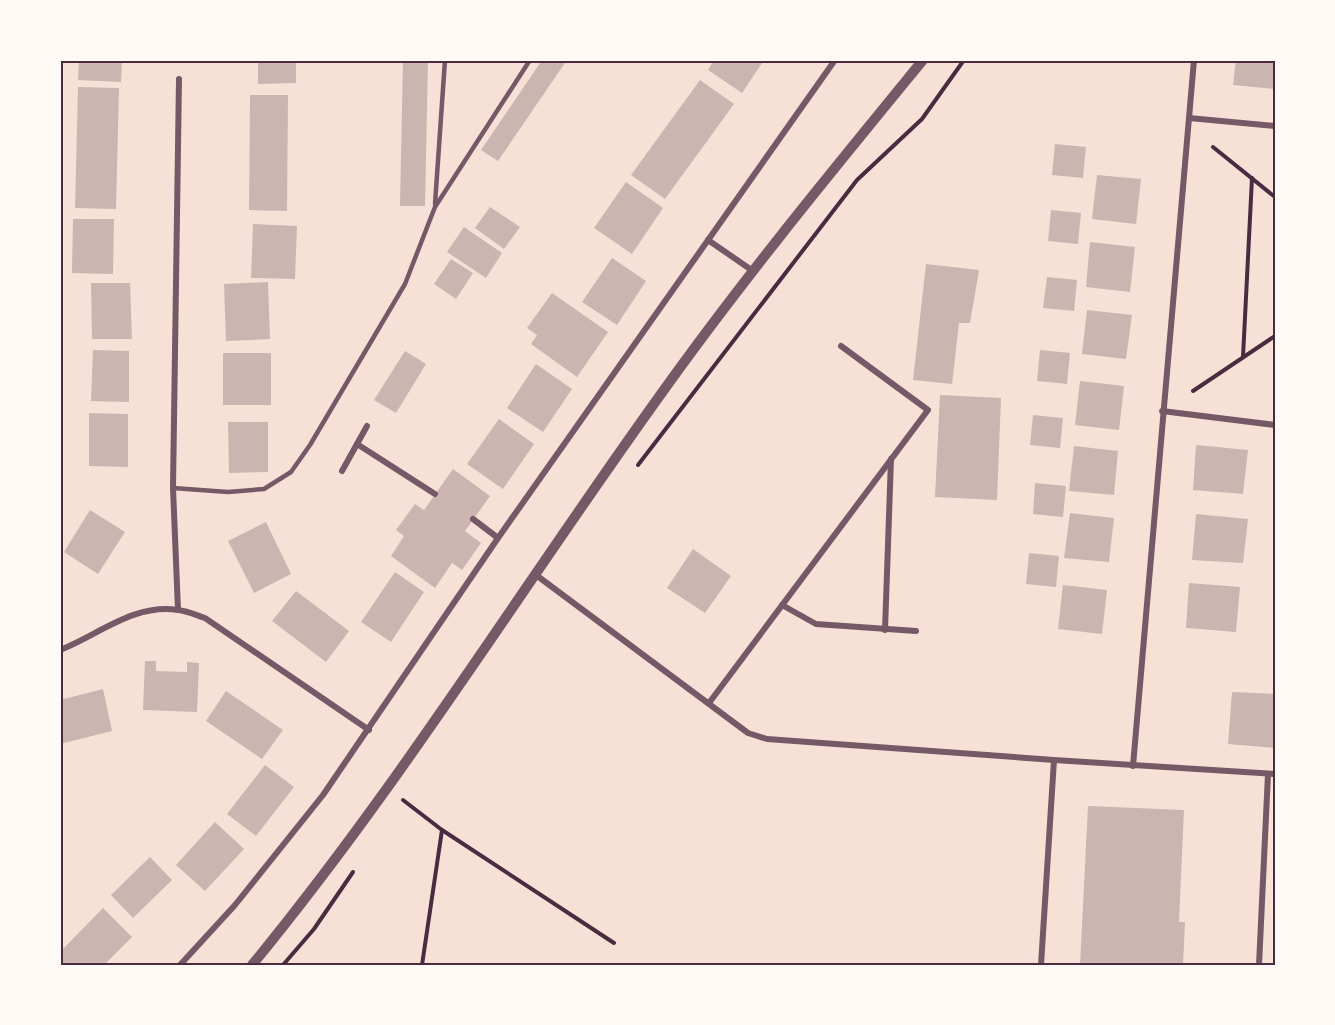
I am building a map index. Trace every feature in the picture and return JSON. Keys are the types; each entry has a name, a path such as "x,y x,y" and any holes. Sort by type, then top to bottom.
{"street":[{"path":"180,965 249,887 322,795 369,730 498,538 835,60"},
{"path":"252,965 298,909 349,840 661,394 753,270 923,60"},
{"path":"1132,766 1194,60"},
{"path":"178,610 173,488 179,79"},
{"path":"1190,118 1275,126"},
{"path":"708,240 753,270"},
{"path":"709,703 928,410 841,346"},
{"path":"1162,411 1275,425"},
{"path":"342,471 367,426"},
{"path":"357,444 435,494"},
{"path":"885,630 891,459"},
{"path":"473,519 498,538"},
{"path":"536,575 748,733 766,739 1272,774 1259,965"},
{"path":"783,605 816,624 916,631"},
{"path":"60,650 135,614 155,609 178,610 205,618 369,730"},
{"path":"1041,965 1053,760"}],"lane":[{"path":"435,207 445,60"},
{"path":"173,488 228,492 264,489 291,472 316,435 405,284 435,207 530,60"}],"path":[{"path":"635,469 857,180 922,119 964,60"},
{"path":"1214,147 1275,197"},
{"path":"1243,357 1252,178"},
{"path":"1193,391 1275,336"},
{"path":"403,800 442,830 614,943"},
{"path":"422,965 442,830"}],"building":[{"path":"79,60 122,60 121,82 78,80"},
{"path":"258,60 296,60 296,83 258,84"},
{"path":"403,60 428,60 425,206 400,206"},
{"path":"542,60 567,60 498,161 481,150"},
{"path":"714,60 764,60 742,93 708,70"},
{"path":"1236,60 1275,60 1275,89 1233,85"},
{"path":"700,80 734,104 665,199 631,175"},
{"path":"78,87 119,88 116,209 75,208"},
{"path":"250,95 288,95 287,211 249,210"},
{"path":"1055,144 1086,147 1083,178 1052,175"},
{"path":"1097,175 1141,179 1136,224 1092,219"},
{"path":"626,182 663,208 632,254 594,228"},
{"path":"490,207 520,227 504,249 475,228"},
{"path":"1051,210 1081,213 1078,244 1048,241"},
{"path":"73,219 114,219 113,274 72,273"},
{"path":"253,224 297,226 295,279 251,278"},
{"path":"464,227 502,253 486,278 447,252"},
{"path":"1090,242 1135,247 1130,292 1086,287"},
{"path":"612,258 646,281 617,325 582,302"},
{"path":"451,259 473,273 456,299 434,284"},
{"path":"926,264 979,270 970,323 959,323 952,384 913,380"},
{"path":"1047,277 1077,280 1074,311 1043,308"},
{"path":"268,282 270,339 226,341 224,284"},
{"path":"91,283 130,283 132,339 92,339"},
{"path":"552,293 608,332 577,377 531,344 537,335 527,328"},
{"path":"1087,310 1132,315 1126,359 1082,354"},
{"path":"93,350 129,351 129,402 91,401"},
{"path":"1040,350 1070,353 1067,384 1037,381"},
{"path":"405,351 426,364 396,413 374,400"},
{"path":"223,353 271,353 271,405 223,405"},
{"path":"536,364 572,389 543,432 507,408"},
{"path":"1080,381 1124,386 1119,430 1075,425"},
{"path":"940,395 1001,398 997,500 935,497"},
{"path":"89,413 128,414 128,467 89,466"},
{"path":"1033,415 1063,418 1060,448 1030,445"},
{"path":"499,419 534,444 503,489 467,464"},
{"path":"228,422 268,422 268,472 229,473"},
{"path":"1196,445 1248,450 1243,494 1193,490"},
{"path":"1074,446 1118,451 1114,495 1069,491"},
{"path":"453,469 490,496 465,531 481,543 462,570 452,563 435,588 391,556 404,536 396,530 415,504 424,510"},
{"path":"1035,483 1066,486 1063,517 1033,514"},
{"path":"90,510 125,532 98,574 64,552"},
{"path":"1070,513 1114,518 1109,562 1064,558"},
{"path":"1196,514 1248,519 1243,563 1192,560"},
{"path":"266,522 291,574 254,593 228,541"},
{"path":"693,549 731,576 705,613 667,588"},
{"path":"1029,553 1059,556 1056,587 1026,584"},
{"path":"395,572 424,592 391,642 361,622"},
{"path":"1189,583 1240,587 1236,632 1186,628"},
{"path":"1063,585 1107,590 1102,634 1058,629"},
{"path":"296,591 349,631 326,662 272,621"},
{"path":"145,661 156,661 156,671 187,672 187,662 199,663 197,712 143,710"},
{"path":"103,689 112,731 60,744 60,700"},
{"path":"226,691 283,730 262,759 206,721"},
{"path":"1232,692 1275,694 1275,748 1228,744"},
{"path":"265,765 294,787 256,836 227,814"},
{"path":"1088,806 1184,810 1179,922 1185,922 1183,965 1080,965"},
{"path":"215,822 244,849 205,891 176,865"},
{"path":"150,857 172,880 133,918 111,895"},
{"path":"103,908 132,937 104,965 60,965 60,952"}]}
